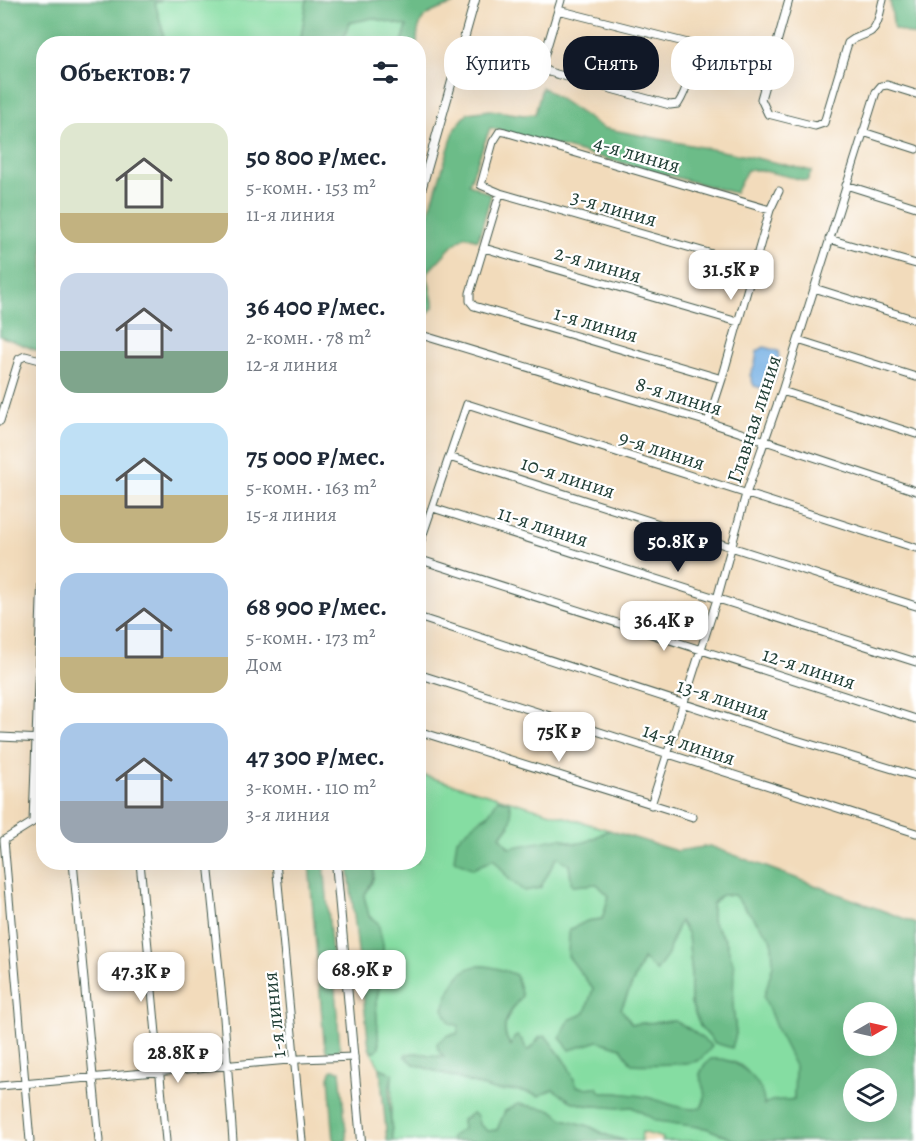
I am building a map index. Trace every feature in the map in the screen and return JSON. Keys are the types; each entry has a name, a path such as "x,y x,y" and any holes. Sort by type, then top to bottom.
{"main road":[{"path":"426,173 476,0"},
{"path":"337,870 361,1141"}],"street":[{"path":"558,10 693,46 694,54 678,104 670,105 549,72 541,67 558,10 561,0"},
{"path":"789,0 761,99 768,114 815,126 824,123 848,43 857,35 868,33 875,27 883,0"},
{"name":"Главная линия","path":"651,805 717,599 747,494 782,391 876,92 881,86 887,85 916,94"},
{"name":"4-я линия","path":"500,193 482,185 496,135 500,131 770,210"},
{"path":"863,132 916,149"},
{"path":"846,185 916,207"},
{"path":"708,422 770,210 779,191"},
{"path":"484,248 500,193"},
{"name":"3-я линия","path":"500,193 754,266"},
{"path":"829,239 916,264"},
{"name":"1-я линия","path":"484,248 470,293 470,301 474,306 722,379"},
{"name":"2-я линия","path":"484,248 738,322"},
{"path":"814,288 916,320"},
{"name":"8-я линия","path":"426,336 708,422 916,491"},
{"path":"798,340 916,377"},
{"path":"0,421 19,359 25,356 36,359"},
{"path":"782,391 916,434"},
{"name":"9-я линия","path":"449,457 467,404 916,548"},
{"path":"426,528 449,457"},
{"name":"10-я линия","path":"449,457 916,606"},
{"name":"11-я линия","path":"434,508 916,662"},
{"name":"12-я линия","path":"426,562 916,719"},
{"name":"13-я линия","path":"426,620 916,776"},
{"name":"14-я линия","path":"426,677 916,833"},
{"path":"426,734 693,817"},
{"path":"0,736 36,739"},
{"path":"30,1141 4,840 33,822 36,782"},
{"path":"74,870 99,1141"},
{"path":"141,870 166,1141"},
{"path":"209,870 233,1141"},
{"name":"1-я линия","path":"277,870 302,1141"},
{"path":"0,1086 295,1060 354,1057"}],"green space":[{"path":"0,0 162,0 155,3 163,36 36,36 36,350 0,336"},
{"path":"162,0 307,0 301,36 163,36 155,3"},
{"path":"307,0 456,0 454,4 426,16 419,26 418,36 404,36 407,26 372,18 349,23 344,36 301,36"},
{"path":"890,0 916,0 916,36 894,29"},
{"path":"372,18 407,26 404,36 345,36 349,23"},
{"path":"541,90 546,90 603,128 812,171 807,181 760,170 747,170 735,193 490,128 469,184 491,195 478,240 465,236 452,246 427,273 434,306 426,316 426,221 455,128 468,113 490,110 524,115 535,114"},
{"path":"426,776 609,830 582,844 509,848 500,836 510,826 488,815 478,821 494,859 509,879 540,888 557,856 569,865 572,886 597,884 609,896 602,919 587,921 583,974 593,989 585,1014 569,1020 570,1050 598,1041 621,1048 632,1064 697,1061 711,1046 675,1021 631,1024 621,1009 644,958 657,971 680,921 688,935 691,1003 700,1026 715,1043 736,1034 726,941 712,921 712,904 721,895 735,895 772,940 773,965 765,997 778,1032 796,1066 794,1099 772,1102 763,1106 748,1073 737,1063 730,1061 705,1064 700,1074 704,1094 701,1108 680,1108 645,1097 602,1093 596,1087 577,1086 562,1058 547,1041 540,1037 531,1049 527,1050 522,1040 514,1038 512,1047 505,1033 506,1021 522,996 459,1025 458,1034 448,1035 444,1057 406,1054 414,1064 494,1090 514,1089 536,1095 553,1089 571,1101 588,1106 632,1107 657,1120 706,1128 737,1141 662,1141 663,1138 642,1132 641,1141 626,1141 589,1126 563,1119 552,1110 518,1104 505,1111 497,1130 488,1131 477,1120 462,1120 463,1129 451,1137 453,1141 393,1141 392,1076 388,1071 380,1068 371,1052 375,1052 379,1047 376,1004 383,964 383,944 369,916 364,896 374,876 373,870 426,870"},
{"path":"498,799 509,802 511,820 500,836 509,848 561,838 574,843 586,842 609,830 677,851 710,846 916,923 916,1141 737,1141 706,1128 657,1121 632,1107 585,1105 571,1101 553,1089 539,1096 521,1091 494,1090 414,1064 405,1056 406,1054 444,1057 437,1043 448,1035 457,1034 459,1026 450,1023 443,1009 448,994 454,982 469,968 488,966 516,975 522,996 506,1020 505,1033 511,1046 517,1036 527,1050 531,1049 540,1037 546,1036 568,1066 577,1086 597,1087 602,1093 645,1097 682,1108 701,1108 705,1094 700,1074 705,1064 711,1059 720,1059 739,1066 754,1079 763,1096 764,1105 771,1101 794,1099 795,1066 764,997 773,965 772,940 734,895 721,895 712,904 712,921 726,941 734,966 733,1005 736,1034 732,1048 715,1043 700,1026 691,1003 688,935 680,921 668,955 656,971 643,959 621,1009 632,1024 675,1021 712,1046 706,1054 699,1060 687,1063 632,1064 621,1048 598,1041 570,1050 560,1038 569,1020 585,1013 593,989 568,956 569,930 587,921 602,919 609,896 597,884 572,886 569,865 557,857 540,888 524,891 509,879 494,859 473,869 454,860 457,839 488,815"},
{"path":"310,870 325,870 339,1050 331,1053 326,1051"},
{"path":"349,870 374,870 372,880 364,896 369,916 378,923 383,944 383,964 376,1004 379,1047 375,1052 371,1052"},
{"path":"380,1068 393,1074 389,1098 393,1141 387,1141"},
{"path":"332,1070 340,1071 347,1141 334,1141 329,1077"},
{"path":"518,1104 552,1110 563,1119 589,1126 605,1135 626,1141 453,1141 451,1137 463,1129 462,1120 473,1113 477,1116 479,1124 488,1131 497,1130 505,1111"}],"water":[{"path":"764,347 778,351 779,355 775,377 768,390 754,386 750,375 757,351"}]}
